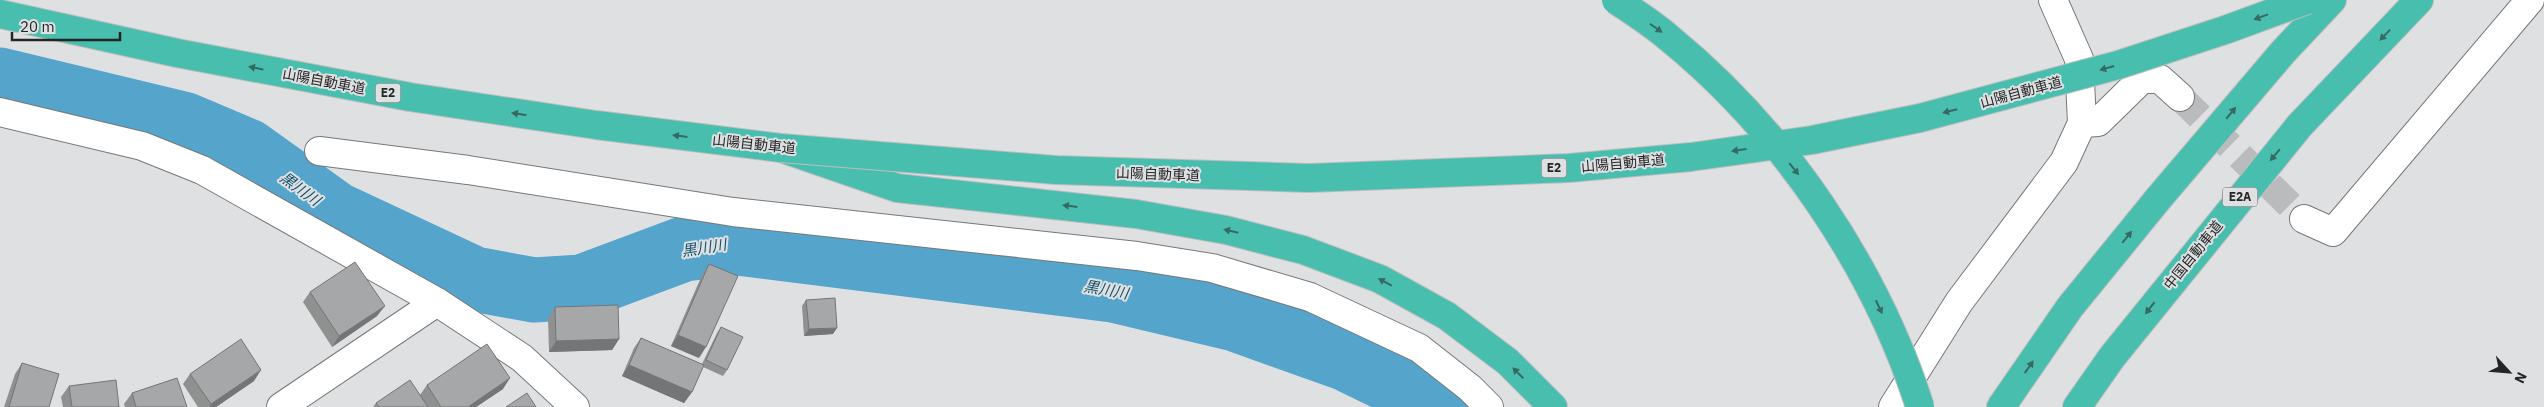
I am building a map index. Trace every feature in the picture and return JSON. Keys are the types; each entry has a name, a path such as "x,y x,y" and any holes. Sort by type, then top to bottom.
{"highway":[{"path":"1616,0 1669,37 1737,100 1813,193 1865,275 1909,371 1920,407"},
{"name":"山陽自動車道","path":"0,14 177,53 410,97 596,126 781,148 1056,170 1309,178 1569,168 1691,157 1812,140 1920,118 2118,65 2225,30 2307,0"},
{"path":"2001,407 2070,307 2282,52 2332,0"},
{"name":"中国自動車道","path":"2077,407 2118,349 2294,132 2419,0"},
{"path":"781,148 897,188 1136,214 1226,230 1303,250 1380,279 1447,316 1508,362 1553,407"}],"street":[{"path":"1893,407 1959,302 2064,162 2082,123 2079,59 2053,0"},
{"path":"2304,219 2333,232 2530,0"},
{"path":"2082,123 2098,122 2142,79 2160,79 2180,97"},
{"path":"0,112 142,146 202,170 437,302 522,358 576,407"},
{"path":"319,151 468,170 733,212 1137,256 1212,268 1310,297 1419,348 1470,388 1489,407"},
{"path":"282,407 437,302"}],"building":[{"path":"355,262 385,306 339,336 310,292"},
{"path":"709,264 738,276 706,347 678,335"},
{"path":"835,298 837,328 809,329 806,300"},
{"path":"618,305 619,339 556,341 555,307"},
{"path":"721,327 743,337 727,370 706,360"},
{"path":"641,338 704,365 692,392 629,365"},
{"path":"241,339 261,370 211,404 190,374"},
{"path":"487,344 510,378 468,407 441,407 427,385"},
{"path":"22,363 59,374 49,407 9,407"},
{"path":"177,378 187,407 136,407 132,393"},
{"path":"116,380 119,407 72,407 69,386"},
{"path":"410,380 428,407 379,407 376,403"},
{"path":"527,393 536,407 506,407"}],"waterway":[{"name":"黒川川","path":"0,80 183,124 247,151 335,214 474,279 534,290 582,287 684,249 738,243 1113,290 1235,319 1347,359 1423,396 1435,407"}],"tunnel":[{"path":"2180,97 2304,219"}]}
